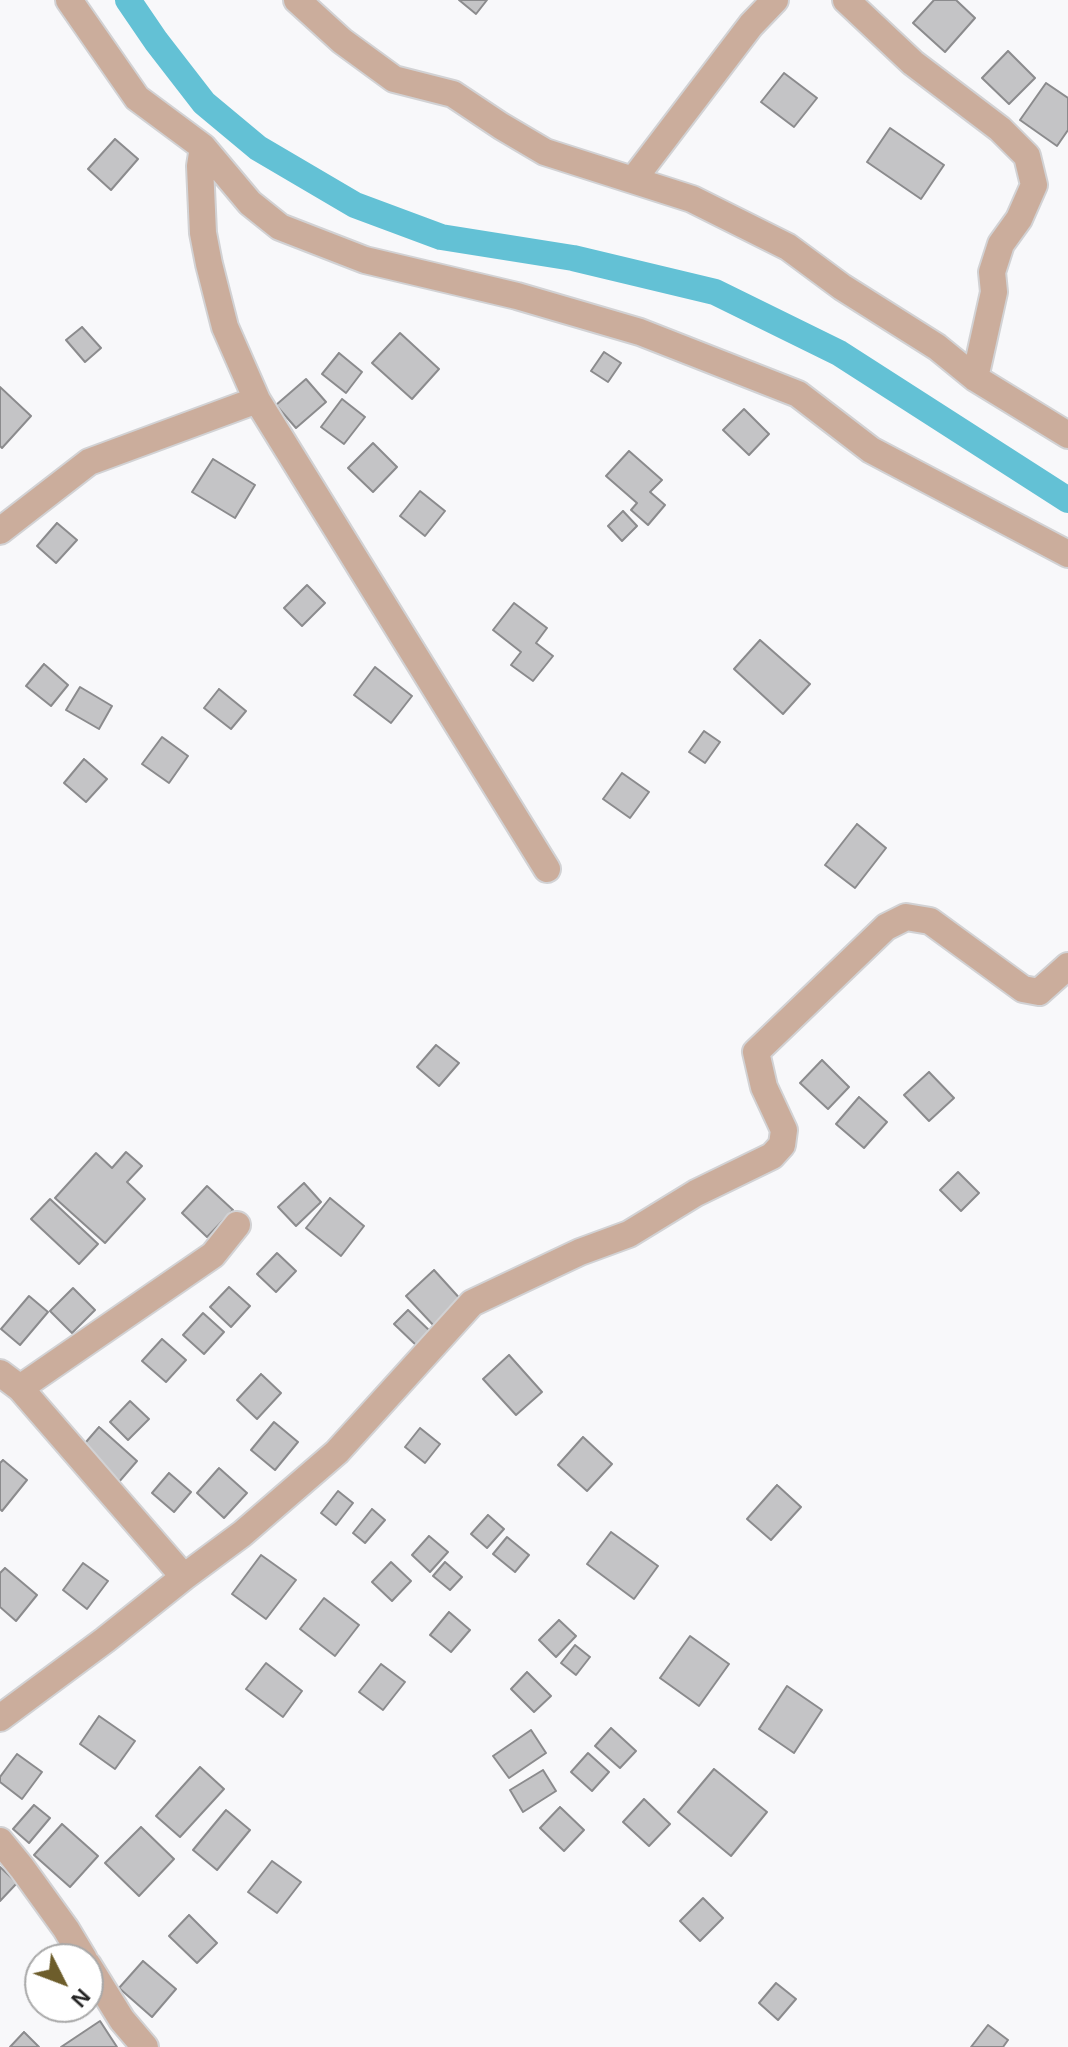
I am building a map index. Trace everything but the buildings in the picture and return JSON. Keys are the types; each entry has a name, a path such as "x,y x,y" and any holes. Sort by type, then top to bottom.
{"street":[{"path":"69,0 137,98 203,147 250,203 280,227 365,260 517,296 640,332 798,394 871,450 1068,554"},
{"path":"297,0 342,41 394,79 453,94 545,152 692,199 788,247 842,287 937,347 975,378 1068,435"},
{"path":"633,180 751,25 775,0"},
{"path":"846,0 913,63 1000,129 1027,156 1034,185 1019,219 1001,244 992,272 994,292 975,378"},
{"path":"203,147 200,166 203,233 209,264 225,327 257,400 547,869"},
{"path":"0,531 89,462 257,400"},
{"path":"0,1718 242,1534 337,1452 472,1303 580,1252 629,1234 696,1193 772,1156 782,1145 784,1130 764,1087 756,1052 886,927 906,917 930,921 1023,989 1039,992 1068,966"},
{"path":"184,1577 10,1380 213,1255 237,1225"},
{"path":"0,1841 74,1943"},
{"path":"104,1991 122,2020 145,2047"}],"waterway":[{"path":"128,0 204,103 258,148 355,205 441,237 573,258 715,292 839,353 1068,500"}]}
